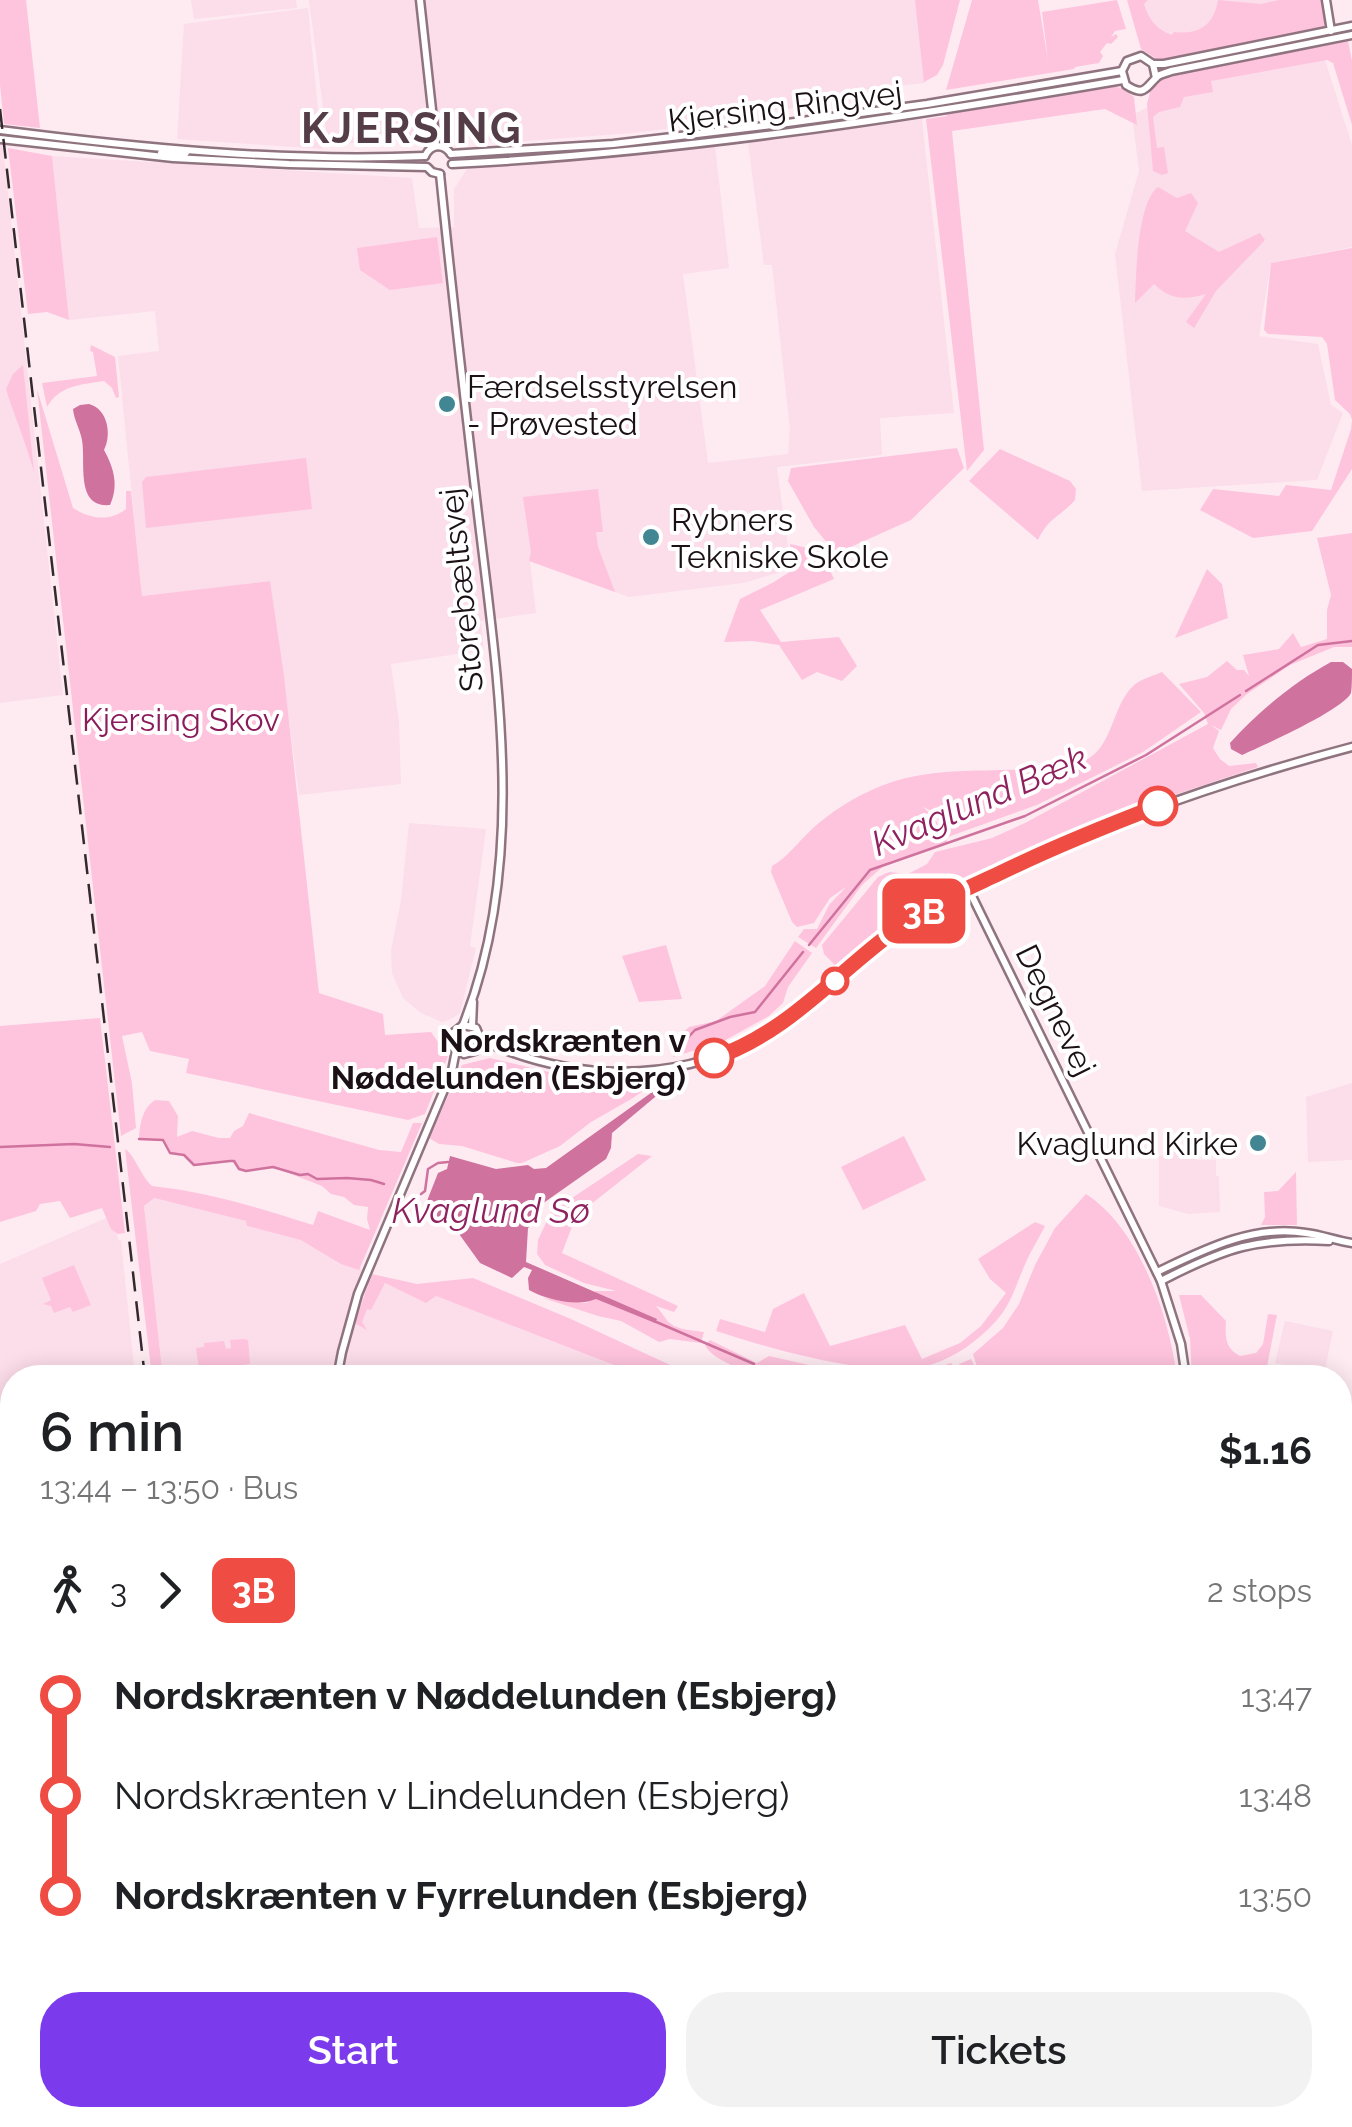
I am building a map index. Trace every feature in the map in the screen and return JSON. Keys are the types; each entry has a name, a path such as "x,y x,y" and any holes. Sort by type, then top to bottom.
{"street":[{"path":"420,0 436,146"},
{"path":"1326,0 1331,31"},
{"path":"1153,64 1352,26"},
{"path":"1156,78 1153,64 1136,56 1127,61 1122,76 1131,89 1140,91 1171,72 1352,35"},
{"name":"Kjersing Ringvej","path":"451,154 566,148 780,124 1122,76"},
{"name":"Kjersing Ringvej","path":"452,164 597,154 777,134 945,110 1122,76"},
{"path":"0,130 186,153 427,168 440,174 452,164 451,154 436,146 429,150 425,156 427,168"},
{"path":"0,139 88,150 425,156"},
{"name":"Storebæltsvej","path":"440,174 497,682 503,770 496,888 468,1025"},
{"path":"480,1044 568,1068 622,1073 672,1069 722,1055 779,1026 909,920 968,888 1055,847 1158,806 1265,770 1352,747"},
{"name":"Degnevej","path":"968,888 1162,1281 1183,1365"},
{"path":"468,1025 478,1032 480,1044 472,1053 460,1052 451,1042 452,1033 468,1025"},
{"path":"340,1365 358,1294 460,1052"},
{"path":"1157,1272 1207,1248 1246,1236 1291,1232 1349,1243"},
{"path":"1162,1281 1221,1252 1254,1243 1349,1243"}],"shaded area":[{"path":"191,0 296,0 297,8 194,19"},
{"path":"309,0 916,0 925,83 796,97 797,108 738,113 732,121 632,133 503,143 444,132 328,146"},
{"path":"1139,0 1314,0 1182,49 1145,28"},
{"path":"308,8 322,149 177,139 184,24"},
{"path":"1325,60 1352,145 1352,247 1271,263 1259,336 1318,344 1331,405 1343,413 1317,480 1142,491 1115,254 1139,171 1132,115 1207,78"},
{"path":"922,119 954,413 880,418 882,455 777,467 791,569 743,583 629,597 530,561 536,613 481,621 484,650 391,664 399,722 401,784 299,795 270,581 142,596 118,356 159,351 155,311 69,320 52,156 412,178 419,228 454,227 454,189 467,169 715,146 729,268 683,274 708,463 788,454 790,430 772,265 764,265 748,143"},
{"path":"0,120 63,695 0,703"},
{"path":"409,823 486,829 470,946 476,948 460,1013 442,1022 421,1013 403,998 392,973 391,950"},
{"path":"1352,1083 1352,1160 1308,1162 1306,1097"},
{"path":"1167,1152 1196,1152 1197,1160 1216,1160 1220,1212 1188,1214 1159,1206 1159,1157"},
{"path":"153,1198 247,1221 247,1226 302,1240 427,1302 436,1296 614,1365 162,1365 144,1206"},
{"path":"113,1215 121,1240 134,1365 0,1365 0,1264"},
{"path":"1285,1321 1333,1331 1326,1365 1275,1363"}],"green space":[{"path":"0,0 26,0 40,128 4,124"},
{"path":"915,0 960,0 943,65 937,75 924,82"},
{"path":"972,0 1038,0 1048,60 1042,12 1117,0 1126,29 1115,31 1111,37 1118,37 1100,52 1103,56 1099,63 946,90"},
{"path":"1127,0 1148,0 1144,4 1151,20 1172,35 1204,26 1213,16 1218,0 1261,4 1321,0 1326,23 1310,32 1158,60 1141,49"},
{"path":"1348,41 1352,61 1352,125 1333,63 1327,60 1211,81 1213,92 1184,97 1180,107 1153,117 1157,148 1164,147 1168,173 1153,171 1147,104 1150,92 1161,78"},
{"path":"1110,86 1122,88 1134,97 1137,125 1105,109 952,131 984,450 967,471 926,119"},
{"path":"8,148 52,156 69,320 47,312 28,314"},
{"path":"1158,187 1177,198 1191,193 1198,203 1185,231 1219,252 1260,233 1265,240 1216,291 1194,328 1186,322 1206,294 1178,297 1154,284 1135,303 1142,223 1151,195"},
{"path":"437,237 443,283 390,290 360,270 357,248"},
{"path":"1352,248 1352,420 1335,400 1327,344 1322,337 1268,334 1264,330 1271,263"},
{"path":"91,345 115,357 119,397 104,381 64,390 47,407 42,383 97,376"},
{"path":"23,365 34,472 6,389"},
{"name":"Kjersing Skov","path":"37,389 73,508 93,517 113,516 126,509 126,491 131,491 142,596 270,581 319,993 383,1014 385,1035 431,1032 448,1056 425,1114 408,1120 186,1073 189,1059 150,1051 142,1032 122,1036 136,1128 121,1136"},
{"path":"1352,420 1352,469 1312,531 1253,538 1200,510 1213,489 1279,496 1286,485 1331,490"},
{"path":"957,448 964,468 911,520 844,550 833,550 814,527 788,481 791,468"},
{"path":"1000,449 1070,481 1076,489 1075,500 1050,522 1038,540 969,481"},
{"path":"306,458 312,509 146,528 142,482 146,477"},
{"path":"598,489 603,532 596,532 598,547 615,592 529,561 523,497"},
{"path":"1352,533 1352,647 1334,647 1290,665 1231,709 1221,730 1211,725 1219,731 1213,748 1220,759 1229,766 1256,763 1258,767 1144,805 972,879 883,934 842,967 824,954 822,945 878,877 889,872 908,874 927,864 935,852 992,838 1025,823 1208,724 1204,713 1179,684 1207,677 1227,661 1249,676 1243,655 1279,649 1293,633 1301,647 1327,639 1331,595 1317,538"},
{"path":"790,544 821,551 834,579 760,610 781,642 839,637 857,666 842,681 817,672 802,680 779,645 724,642 740,599 794,569"},
{"path":"1207,569 1222,584 1228,618 1175,638"},
{"path":"1162,672 1201,712 1143,752 1037,805 948,837 934,812 923,807 934,817 948,843 888,862 862,885 816,948 798,937 804,929 817,929 829,905 846,887 830,898 814,923 797,927 771,872 772,866 826,817 862,795 901,779 943,772 1067,765 1090,758 1105,740 1126,694 1134,685"},
{"path":"795,941 812,953 788,987 783,1003 769,1016 722,1042 673,1057 679,1036 689,1027 716,1021 765,986"},
{"path":"666,945 682,999 639,1002 622,956"},
{"path":"100,1018 125,1233 111,1229 102,1208 70,1218 60,1201 40,1204 36,1211 0,1222 0,1026"},
{"path":"490,1058 578,1079 637,1081 664,1076 560,1146 517,1163 462,1146 439,1144 429,1138 462,1065"},
{"path":"155,1100 169,1101 178,1116 177,1137 192,1131 230,1138 243,1126 249,1113 379,1150 401,1152 413,1123 422,1123 359,1270 301,1240 247,1226 246,1221 154,1198 144,1206 162,1365 151,1365 125,1149 152,1186 214,1196 313,1225 318,1211 370,1230 368,1207 354,1205 322,1186 273,1167 246,1171 230,1161 194,1165 184,1155 170,1153 162,1140 139,1139 147,1108"},
{"path":"904,1136 926,1180 863,1210 841,1167"},
{"path":"638,1154 652,1156 576,1216 562,1253 678,1306 674,1312 656,1306 673,1325 704,1332 701,1343 670,1339 659,1342 621,1321 543,1298 587,1303 595,1291 616,1291 584,1283 545,1265 537,1254 538,1240 551,1212"},
{"path":"1296,1172 1297,1225 1261,1225 1265,1217 1264,1192 1278,1191"},
{"path":"1086,1194 1105,1209 1136,1251 1159,1302 1175,1365 976,1365 973,1354 1003,1328 1019,1304 1055,1228"},
{"path":"1035,1222 1045,1226 1002,1314 967,1347 933,1364 849,1365 716,1331 720,1319 765,1332 773,1309 804,1293 830,1346 905,1325 922,1359 960,1343 981,1326 1006,1293 990,1279 978,1259"},
{"path":"74,1265 91,1305 73,1312 70,1307 54,1313 51,1306 43,1304 51,1300 42,1278"},
{"path":"372,1274 417,1284 473,1278 670,1365 614,1365 436,1296 426,1303 385,1283 362,1322 367,1330 356,1320"},
{"path":"1179,1295 1201,1295 1226,1321 1227,1341 1240,1356 1256,1353 1263,1344 1268,1314 1277,1315 1267,1365 1191,1365 1190,1339"},
{"path":"230,1340 248,1340 250,1364 198,1365 196,1348 224,1341 226,1349 231,1348"},
{"path":"710,1340 757,1363 769,1356 811,1365 732,1365 705,1345"}],"water":[{"path":"89,404 100,411 107,423 104,450 115,484 110,505 91,499 84,482 82,440 73,409"},
{"path":"1331,662 1343,662 1352,669 1351,693 1345,700 1301,727 1242,755 1231,749 1230,743 1265,709"},
{"name":"Kvaglund Sø","path":"662,1085 667,1087 612,1133 606,1159 542,1204 541,1218 528,1228 526,1262 657,1319 655,1323 596,1299 571,1302 536,1294 529,1290 532,1270 524,1267 512,1278 480,1263 449,1220 429,1219 425,1206 438,1173 447,1169 450,1156 496,1169 528,1165 546,1168"}],"waterway":[{"name":"Kvaglund Bæk","path":"1246,691 1318,645 1352,641"},
{"name":"Kvaglund Bæk","path":"809,945 870,870 1025,816 1146,755 1240,695"},
{"name":"Kvaglund Bæk","path":"680,1052 695,1030 755,1012 803,952"},
{"path":"139,1139 163,1140 170,1153 184,1155 194,1165 234,1161 246,1171 273,1167 317,1179 347,1178 384,1184"},
{"path":"0,1147 110,1147"},
{"path":"421,1194 425,1191 428,1169 448,1162"},
{"path":"654,1321 754,1364"}],"railway":[{"path":"0,109 144,1365"}],"bus line":[{"name":"3B","path":"714,1058 744,1046 788,1019 909,920 938,903 1032,857 1158,806"}],"place":[{"name":"Færdselsstyrelsen - Prøvested","path":"447,404"},
{"name":"Rybners Tekniske Skole","path":"651,537"},
{"name":"Nordskrænten v Nøddelunden (Esbjerg)","path":"714,1058"},
{"name":"Kvaglund Kirke","path":"1258,1143"}],"district":[{"name":"KJERSING","path":"412,128"}]}
